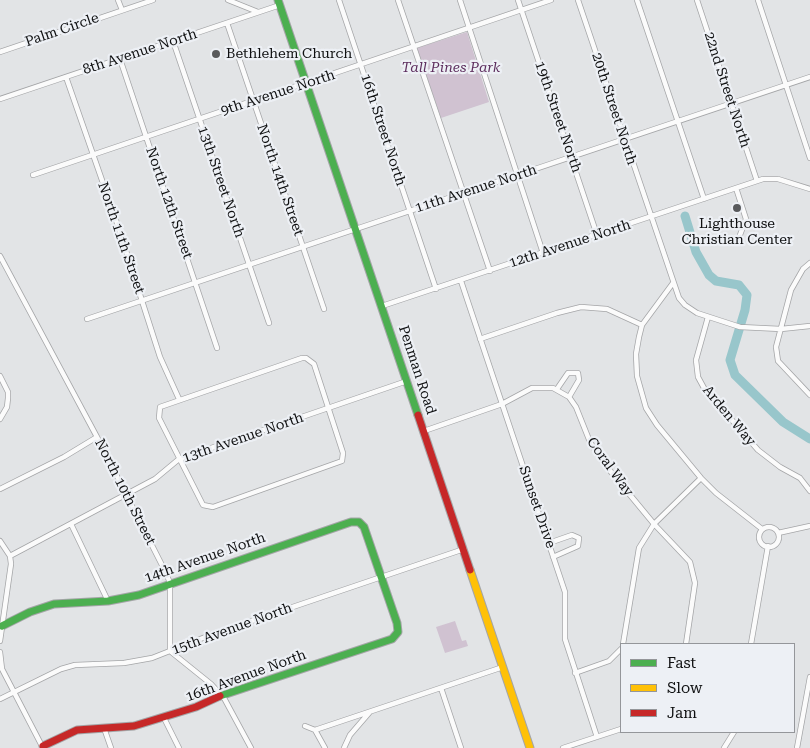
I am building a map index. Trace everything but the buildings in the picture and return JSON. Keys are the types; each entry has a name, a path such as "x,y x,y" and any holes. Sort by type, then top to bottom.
{"street":[{"path":"118,0 122,10"},
{"name":"Palm Circle","path":"0,52 153,0"},
{"path":"228,0 258,12"},
{"name":"16th Street North","path":"339,0 436,289"},
{"path":"398,0 490,270"},
{"path":"460,0 543,253"},
{"name":"19th Street North","path":"518,0 597,235"},
{"name":"9th Avenue North","path":"33,175 550,0"},
{"name":"20th Street North","path":"578,0 623,139 679,298 685,305 708,317 740,327 780,329 810,326"},
{"path":"638,0 704,199"},
{"name":"22nd Street North","path":"697,0 757,181"},
{"path":"758,0 810,158"},
{"name":"8th Avenue North","path":"0,99 258,12 279,2"},
{"name":"Penman Road","path":"279,2 530,748"},
{"name":"North 14th Street","path":"227,22 324,310"},
{"name":"13th Street North","path":"173,41 269,323"},
{"name":"North 12th Street","path":"120,59 217,348"},
{"name":"North 11th Street","path":"66,76 163,365 179,399"},
{"name":"11th Avenue North","path":"87,319 810,77"},
{"name":"12th Avenue North","path":"382,306 757,181 771,178 810,189"},
{"path":"736,188 746,220 740,235"},
{"name":"North 10th Street","path":"0,256 97,437 170,583 170,651"},
{"path":"810,263 791,290 776,346 778,361 810,395"},
{"name":"Sunset Drive","path":"460,281 565,592 563,632 597,736"},
{"path":"673,283 642,326 636,364 637,376 646,408 657,425 701,478 730,505 762,529 771,527 778,534"},
{"path":"480,340 557,312 581,307 607,309 642,326"},
{"name":"Arden Way","path":"708,317 696,360 698,377 704,388 758,450 780,467 800,478 810,491"},
{"path":"306,358 314,364 343,456 338,464 325,469 207,507 199,500 158,411 160,406 179,399 306,358"},
{"path":"424,430 502,404 532,388 543,386 557,390 569,397 578,380 578,373 568,373 557,390"},
{"path":"0,376 8,392 8,398 7,407 0,419"},
{"name":"13th Avenue North","path":"10,556 155,479 179,459 408,381"},
{"name":"Coral Way","path":"569,397 576,407 590,442 602,461 654,524 686,556 692,568 695,583 686,643"},
{"path":"0,489 64,457 97,437"},
{"path":"623,643 636,557 644,539 654,524 701,478"},
{"name":"14th Avenue North","path":"2,626 30,612 54,604 108,601 139,594 351,522 359,522 364,527 381,576"},
{"path":"71,524 108,601"},
{"path":"778,534 810,526"},
{"path":"762,529 759,535 760,541 768,546"},
{"path":"768,546 776,543 778,534"},
{"path":"549,543 572,536 579,538 578,546 553,556"},
{"path":"0,541 10,556 10,570 0,641"},
{"path":"751,643 768,546"},
{"name":"15th Avenue North","path":"0,698 61,669 75,665 138,661 464,549"},
{"name":"16th Avenue North","path":"43,747 77,730 134,726 164,718 196,707 222,695 392,638 398,628 381,576"},
{"path":"575,673 609,661 620,649"},
{"path":"170,651 222,695 232,710 250,748"},
{"path":"0,652 2,669 43,747"},
{"path":"315,730 503,666"},
{"path":"797,748 810,677"},
{"path":"441,688 461,748"},
{"path":"344,748 350,735 370,711"},
{"path":"164,718 179,748"},
{"path":"305,726 315,730 325,748"},
{"path":"104,728 111,748"},
{"path":"563,748 620,729"},
{"path":"724,748 733,733"}],"green space":[{"name":"Tall Pines Park","path":"467,32 489,102 441,118 417,48"},
{"path":"455,621 462,641 466,640 468,646 445,653 436,627"}],"waterway":[{"path":"685,216 696,252 709,275 716,281 739,285 747,295 745,310 730,360 735,375 783,422 810,439"}],"traffic: fast":[{"path":"278,0 418,415"},
{"path":"2,626 30,612 54,604 108,601 139,595 351,522 359,522 364,527 397,623 398,632 392,639 220,696"}],"traffic: slow":[{"path":"470,570 530,748"}],"traffic: jam":[{"path":"418,415 470,570"},
{"path":"43,746 77,730 134,726 196,707 220,696"}],"place":[{"name":"Bethlehem Church","path":"216,54"},
{"name":"Lighthouse Christian Center","path":"737,208"}]}
